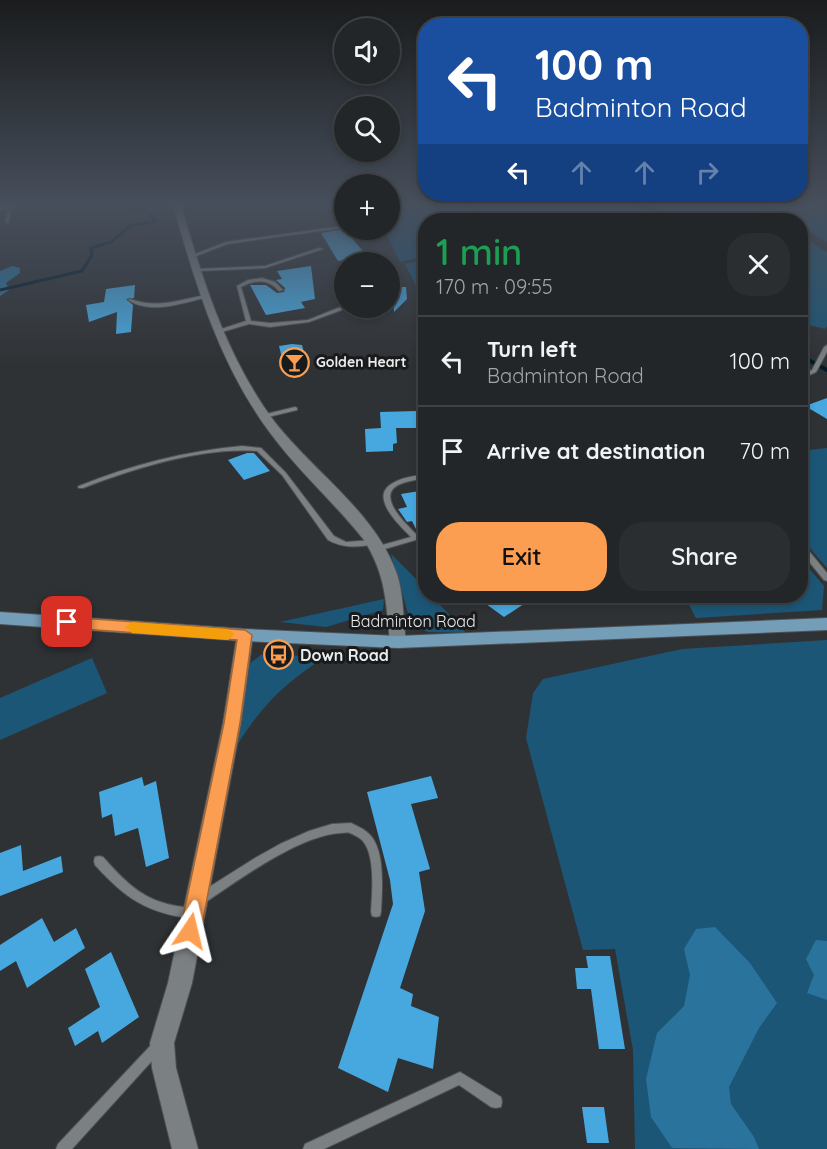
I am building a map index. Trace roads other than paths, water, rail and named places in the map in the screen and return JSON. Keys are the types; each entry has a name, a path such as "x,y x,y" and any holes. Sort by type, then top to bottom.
{"main road":[{"name":"Badminton Road","path":"0,618 245,635 398,642 827,624"}],"street":[{"path":"193,259 220,331 245,386 264,416 276,434 376,545 390,575 398,642"},
{"path":"185,1149 164,1068 162,1043 180,983 232,723 245,635"}],"lane":[{"path":"197,270 264,267 291,259"},
{"path":"249,322 239,286 249,282 268,280 276,282 281,290"},
{"path":"130,300 137,305 149,306 206,296"},
{"path":"220,331 249,322 270,325 309,321 334,311"},
{"path":"808,374 814,371 827,347"},
{"path":"264,416 295,409"},
{"path":"81,487 139,468 221,450 250,447 267,454 331,538 340,544 376,545 416,538"},
{"path":"416,538 391,512 386,495 389,487 396,482 418,478"},
{"path":"808,555 827,578"},
{"path":"99,861 123,889 144,902 167,911 194,908 254,864 309,835 342,826 355,829 365,836 371,850 377,886 376,912"},
{"path":"63,1149 162,1043"},
{"path":"310,1149 460,1078 496,1102"}],"waterway":[{"path":"0,290 82,271 90,259"},
{"path":"808,360 827,370"}],"place":[{"name":"Golden Heart","path":"295,362"},
{"name":"Down Road","path":"279,655"}]}
